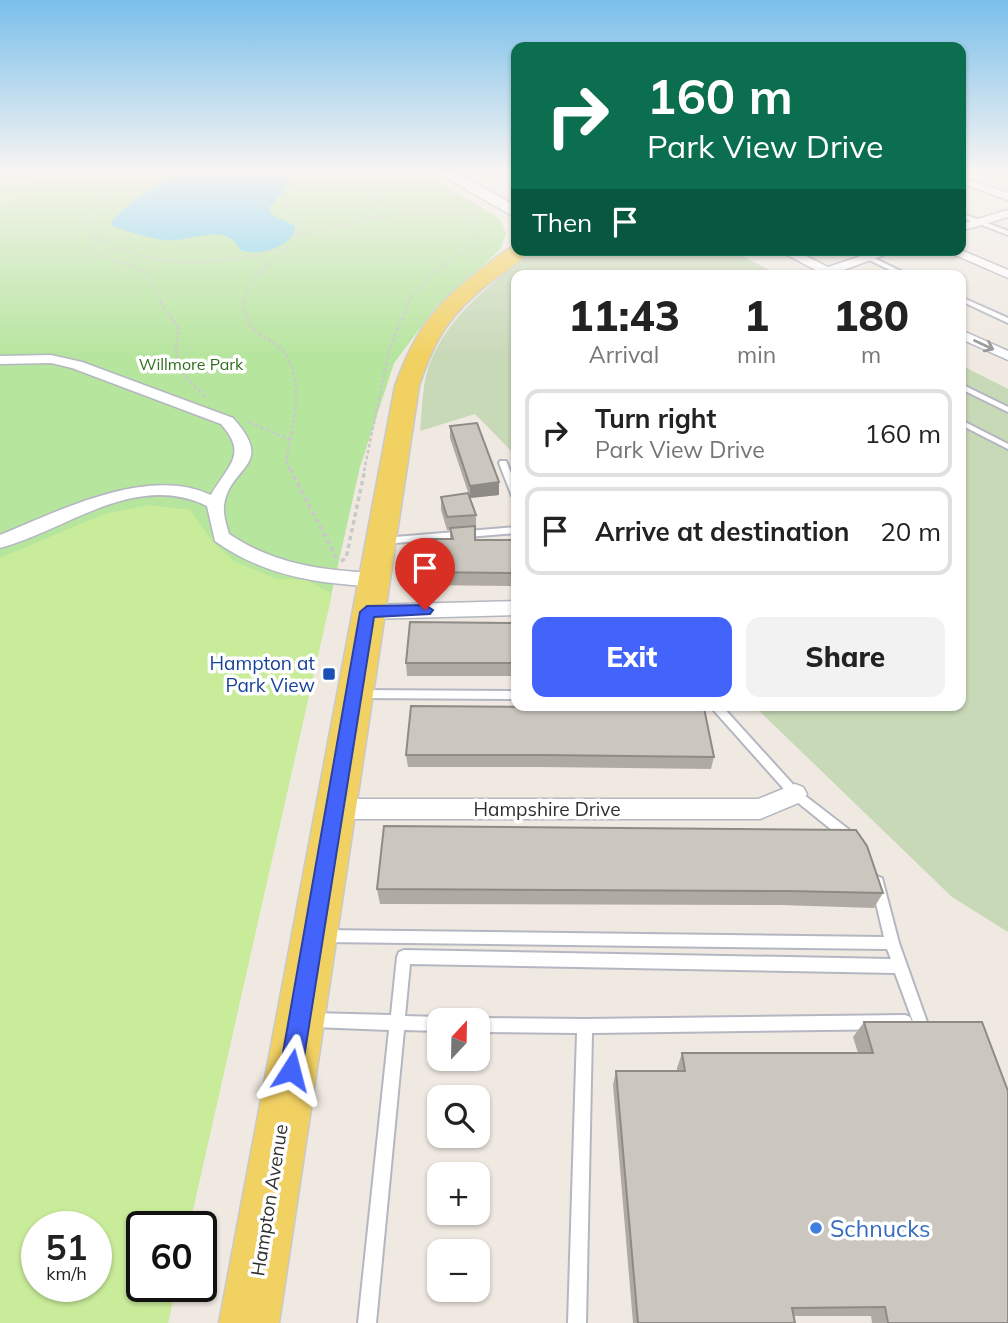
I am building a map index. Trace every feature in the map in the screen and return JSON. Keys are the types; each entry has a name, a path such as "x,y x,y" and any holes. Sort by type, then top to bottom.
{"main road":[{"name":"Hampton Avenue","path":"249,1323 407,386 422,345 451,305 512,256"}],"street":[{"path":"796,256 825,270"},
{"path":"838,270 874,256"},
{"path":"964,256 1008,274"},
{"path":"966,336 1008,356"},
{"path":"0,360 51,359 77,365 227,421 238,430 243,442 243,458 216,504 221,537 245,555 279,568 343,578 370,595 511,608"},
{"path":"0,542 96,502 149,491 191,492 216,504"},
{"name":"Hampshire Drive","path":"334,809 760,809 795,794"}],"lane":[{"path":"864,256 895,270"},
{"path":"966,301 1008,321"},
{"path":"966,389 1008,410"},
{"path":"966,425 1008,447"},
{"path":"503,463 511,483"},
{"path":"380,541 413,541 511,531"},
{"path":"354,694 511,695"},
{"path":"719,711 795,794 856,841 862,849"},
{"path":"490,1025 927,1022 892,943 873,866"},
{"path":"313,936 892,943"},
{"path":"367,1323 404,957 900,966"},
{"path":"299,1019 427,1024"},
{"path":"577,1323 586,1026"}],"path":[{"path":"91,234 124,252 179,264 242,258 284,249"},
{"path":"91,234 96,253 105,259 139,267 150,274 161,303 178,327 176,366 183,376 212,401"},
{"path":"301,234 296,235 248,286 244,299 244,316 251,326 288,357 293,370 297,396 286,461 339,566"},
{"path":"244,420 290,440"}],"green space":[{"name":"Willmore Park","path":"0,234 506,234 500,250 437,306 394,363 360,467 193,1211 126,1211 126,1302 173,1302 168,1323 0,1323"},
{"path":"528,256 742,256 769,270 511,270 511,451 475,414 420,431 426,376 443,337 470,304 502,276"},
{"path":"966,368 1008,389 1008,932 952,897 759,711 966,711"},
{"path":"150,505 190,510 213,542 234,561 276,579 307,580 332,594 193,1211 126,1211 126,1302 173,1302 168,1323 0,1323 0,558 104,514"}],"water":[{"path":"138,234 293,234 282,245 256,252 240,250 234,241 217,234 174,240"}],"building":[{"path":"477,423 499,482 470,486 450,426"},
{"path":"468,493 476,515 447,517 441,497"},
{"path":"475,526 475,540 511,540 511,573 418,572 422,539 453,539 450,528"},
{"path":"410,622 511,623 511,663 406,663"},
{"path":"411,706 511,707 511,711 705,711 714,757 541,755 406,755"},
{"path":"384,826 856,830 867,846 883,893 377,889"},
{"name":"Schnucks","path":"864,1022 982,1022 1008,1091 1008,1323 888,1323 885,1307 792,1308 795,1323 638,1323 616,1071 685,1071 682,1053 873,1053"}],"place":[{"name":"Hampton at Park View","path":"329,674"},
{"name":"Schnucks","path":"816,1228"}],"route":[{"path":"291,1070 367,612 425,610"}]}
